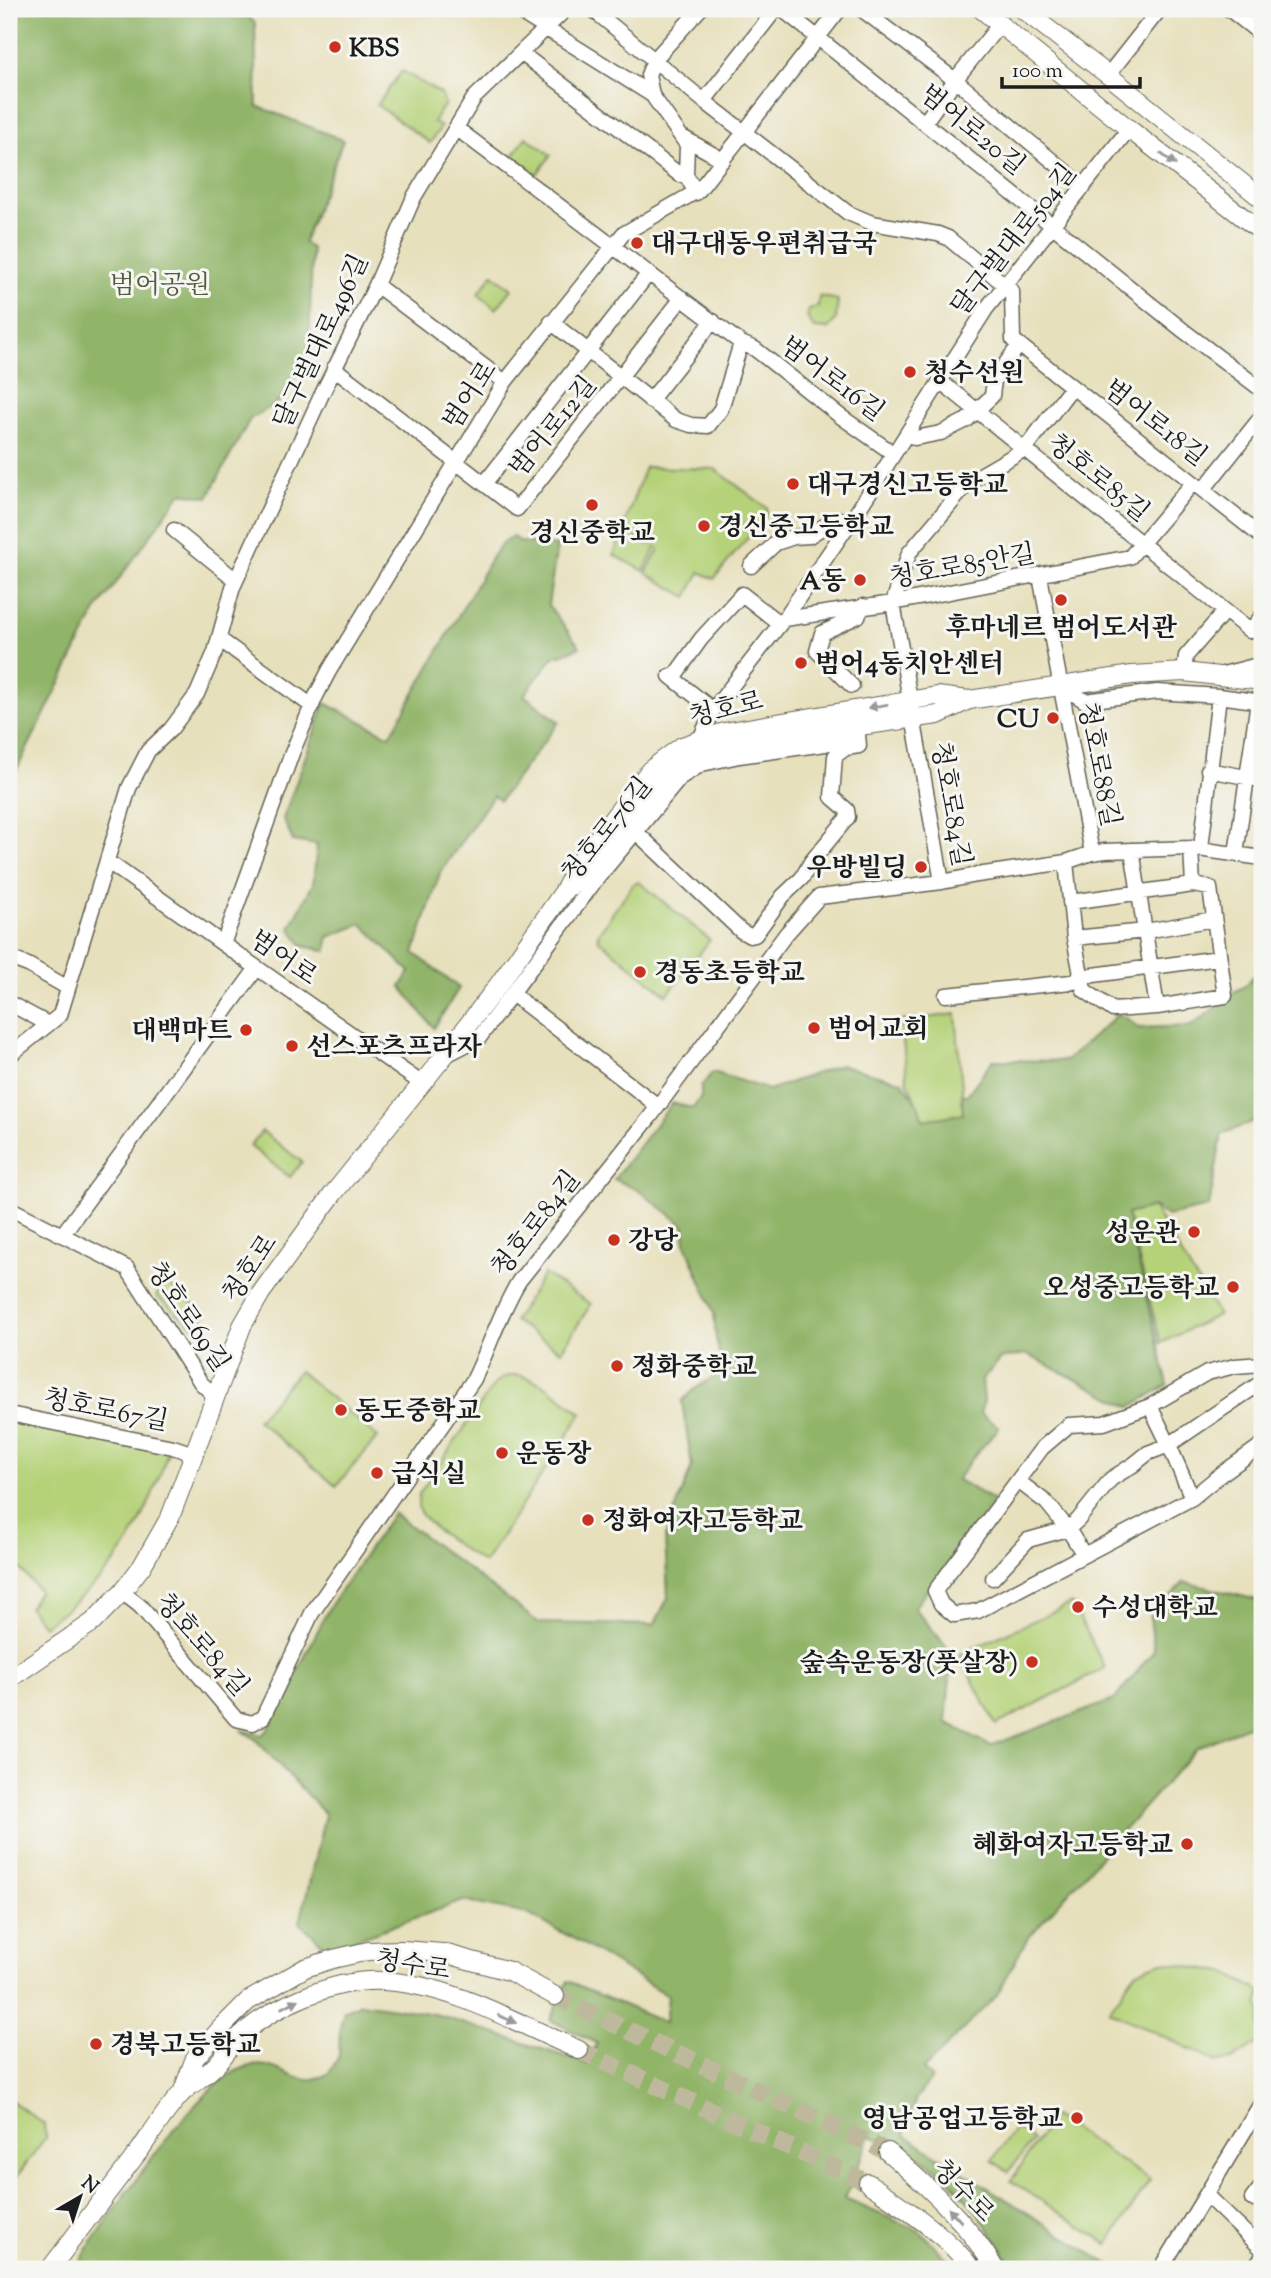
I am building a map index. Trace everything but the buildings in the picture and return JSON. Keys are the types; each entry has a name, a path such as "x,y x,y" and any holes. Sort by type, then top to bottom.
{"main road":[{"path":"981,9 1262,232"},
{"path":"1022,9 1262,199"},
{"name":"청호로","path":"564,891 591,870 663,778 681,763 718,746 858,730 937,696 969,701 1132,675 1184,672 1262,681"},
{"name":"청호로","path":"9,1679 93,1622 122,1592 158,1541 171,1516 242,1326 261,1293 333,1194 445,1055 564,891 580,861 650,770 682,747 736,729 911,709"},
{"name":"청수로","path":"181,2094 195,2058 248,2001 305,1968 333,1959 368,1951 443,1953 509,1971 555,1996"},
{"name":"청수로","path":"50,2269 181,2094 215,2066 235,2041 267,2015 320,1991 351,1983 382,1981 438,1990 579,2050"},
{"name":"청수로","path":"888,2152 940,2198 979,2242 995,2269"},
{"name":"청수로","path":"868,2183 925,2223 964,2258 972,2269"}],"street":[{"path":"515,9 652,95 684,138 687,145 686,176 696,192"},
{"name":"달구벌대로496길","path":"107,862 129,788 148,751 171,729 197,694 219,639 236,580 334,368 376,285 414,197 474,98 566,9"},
{"path":"592,9 704,101 848,213 872,223 938,234 949,239 1012,291 1013,340 1018,345 994,380 992,396 967,420 955,427 915,439"},
{"path":"652,95 648,75 654,60 700,9"},
{"path":"704,101 775,9"},
{"name":"범어로20길","path":"782,9 1262,390"},
{"name":"범어로","path":"421,1083 223,944 292,752 329,671 505,382 623,234 696,192 747,132 840,9"},
{"path":"861,9 955,80 1084,187"},
{"path":"1108,75 1160,9"},
{"path":"1229,9 1262,35"},
{"path":"925,122 1000,24"},
{"path":"521,54 680,175 686,176"},
{"path":"456,128 615,246"},
{"name":"달구벌대로504길","path":"700,739 713,710 782,622 849,524 986,309 1129,129"},
{"path":"684,138 723,160"},
{"name":"범어로16길","path":"615,246 741,343 755,349 840,416 894,454"},
{"path":"484,484 649,273"},
{"path":"376,285 505,382"},
{"path":"621,378 682,298"},
{"path":"650,401 713,321"},
{"name":"범어로16길","path":"551,322 650,401 676,420 691,425 708,426 721,409 741,343"},
{"name":"범어로18길","path":"1018,345 1262,537"},
{"name":"범어로12길","path":"334,368 517,509 621,378"},
{"path":"940,381 1024,449"},
{"name":"청호로85길","path":"911,709 893,603 909,552 970,481 1024,449 1072,387"},
{"name":"청호로85안길","path":"782,622 1130,558 1262,416"},
{"name":"청호로85길","path":"1024,449 1142,544"},
{"path":"751,566 776,543 794,537 809,536 837,518 849,524"},
{"path":"174,530 236,580"},
{"path":"1142,544 1250,631 1262,617"},
{"path":"1040,576 1060,685 1085,701 1157,692 1260,702 1245,778 1236,854"},
{"path":"713,710 672,677 701,639 742,594 782,622"},
{"path":"852,686 817,651 822,633 858,616 863,606"},
{"path":"1184,672 1186,656 1225,611"},
{"path":"219,639 312,706"},
{"path":"1216,675 1262,664"},
{"name":"청호로88길","path":"1060,685 1092,853"},
{"path":"1193,886 1196,848 1219,696"},
{"name":"청호로84길","path":"122,1592 140,1606 236,1719 244,1723 259,1721 268,1709 312,1613 474,1379 489,1349 507,1300 519,1281 658,1106 754,976 819,897 942,882 911,709"},
{"path":"635,831 741,931 750,936 755,935 783,896 802,878 811,862 848,817 847,810 832,797 835,756 846,748 859,746 858,730"},
{"name":"청호로76길","path":"445,1055 479,1038 595,881 681,777 702,764 825,744 858,730"},
{"path":"1208,770 1262,780"},
{"name":"청호로88길","path":"942,882 977,874 1066,862 1092,853 1196,848 1262,858"},
{"path":"1132,850 1157,1007"},
{"path":"9,1056 60,1015 107,862 223,944"},
{"path":"1066,862 1070,902 1074,938 1084,990 1113,1010 1157,1007 1225,996 1210,888 1193,886 1070,902"},
{"path":"802,878 819,897"},
{"path":"1074,938 1146,931 1214,919"},
{"path":"9,958 36,969 68,988"},
{"path":"946,995 1080,979 1219,958"},
{"path":"62,1235 257,968"},
{"path":"512,994 658,1106"},
{"path":"9,1003 48,1024"},
{"name":"청호로69길","path":"9,1208 127,1268 201,1383 215,1396"},
{"path":"1262,1364 1235,1366 1207,1373 1150,1406 1104,1423 1069,1425 1042,1448 935,1591 941,1604 954,1615 978,1611 1192,1498 1262,1446"},
{"path":"993,1577 1028,1540 1068,1529 1111,1479 1148,1452 1169,1445 1262,1382"},
{"path":"1150,1406 1192,1498"},
{"name":"청호로67길","path":"9,1415 173,1447 194,1454"},
{"path":"1018,1481 1047,1503 1084,1555"},
{"path":"1161,2269 1262,2102"},
{"path":"1252,2199 1262,2186"},
{"path":"1206,2195 1262,2249"},
{"path":"1252,2269 1262,2258"}],"green space":[{"name":"범어공원","path":"9,9 239,9 255,23 257,106 343,140 304,242 312,249 309,353 280,401 250,419 208,497 181,493 96,611 9,785"},
{"path":"402,71 441,94 445,104 433,122 441,127 430,143 377,105"},
{"path":"526,137 551,155 537,174 513,156"},
{"path":"493,274 512,289 496,309 478,294"},
{"path":"819,296 838,300 836,319 828,329 814,328 807,317 809,310 818,306"},
{"path":"645,467 715,469 767,508 767,514 714,579 700,572 687,597 646,573 659,549 656,547 644,571 614,555 623,529 651,545 623,528"},
{"path":"513,537 521,542 557,546 548,605 580,647 559,656 556,654 524,695 559,722 500,800 493,796 440,873 414,953 459,988 434,1028 401,987 410,972 362,924 328,937 327,951 303,946 290,928 313,884 317,845 293,841 283,819 325,703 390,736 493,555 504,541"},
{"path":"639,882 710,940 667,995 599,940 598,934 633,884"},
{"path":"1262,967 1262,1118 1222,1134 1209,1207 1167,1216 1153,1207 1127,1214 1168,1385 1130,1407 1026,1354 1000,1359 982,1380 984,1401 980,1413 999,1428 957,1480 995,1501 914,1608 952,1653 946,1722 990,1746 1114,1700 1154,1651 1150,1617 1184,1582 1262,1601 1262,1734 1256,1722 1197,1748 1027,1939 997,1995 923,2070 932,2078 916,2098 905,2135 1116,2269 1013,2269 982,2219 943,2174 905,2150 870,2136 845,2199 920,2231 957,2269 84,2269 79,2265 138,2177 202,2098 222,2080 241,2069 253,2066 271,2067 303,2079 329,2074 339,2056 344,2011 361,2003 435,2014 588,2064 597,2043 550,2020 568,1981 665,2023 668,1996 580,1942 528,1914 463,1901 328,1949 300,1923 325,1814 255,1739 241,1730 262,1735 268,1730 329,1608 393,1513 539,1623 654,1625 668,1598 665,1537 692,1466 682,1401 696,1388 719,1374 721,1361 714,1313 685,1242 685,1226 638,1190 614,1179 672,1103 693,1108 701,1097 701,1086 713,1072 769,1090 840,1065 902,1081 918,1105 923,1120 963,1114 962,1095 967,1095 993,1060 1066,1061 1118,1014 1138,1028 1191,1026 1213,1010 1219,1000 1245,986"},
{"path":"956,1014 964,1114 923,1120 907,1080 901,1021"},
{"path":"262,1131 302,1162 290,1177 250,1146"},
{"path":"1153,1207 1218,1315 1161,1343 1127,1214"},
{"path":"544,1274 591,1304 561,1351 514,1321"},
{"path":"166,1283 206,1314 195,1328 156,1296"},
{"path":"299,1371 378,1437 336,1486 257,1420"},
{"name":"운동장","path":"514,1375 541,1384 582,1413 484,1563 430,1524 419,1510 418,1498 494,1385 503,1378"},
{"path":"9,1421 169,1449 148,1505 124,1550 91,1588 43,1626 29,1607 39,1591 17,1565 9,1568"},
{"name":"숲속운동장(풋살장)","path":"1072,1603 1105,1668 996,1725 959,1655"},
{"path":"1162,1962 1224,1972 1262,1992 1258,2006 1261,2008 1262,2040 1232,2060 1218,2062 1109,2011 1136,1971"},
{"path":"9,2099 44,2124 45,2138 9,2187"},
{"path":"1053,2116 1150,2180 1108,2244 1011,2181"},
{"path":"1016,2127 1033,2140 1008,2172 992,2160"}],"tunnel":[{"path":"555,1996 888,2152"},
{"path":"579,2050 868,2183"}],"place":[{"name":"KBS","path":"335,47"},
{"name":"대구대동우편취급국","path":"637,243"},
{"name":"청수선원","path":"910,372"},
{"name":"대구경신고등학교","path":"793,484"},
{"name":"경신중학교","path":"592,505"},
{"name":"경신중고등학교","path":"704,526"},
{"name":"A동","path":"860,580"},
{"name":"후마네르 범어도서관","path":"1061,600"},
{"name":"범어4동치안센터","path":"801,663"},
{"name":"CU","path":"1053,718"},
{"name":"우방빌딩","path":"921,867"},
{"name":"경동초등학교","path":"640,972"},
{"name":"범어교회","path":"814,1028"},
{"name":"대백마트","path":"246,1030"},
{"name":"선스포츠프라자","path":"292,1046"},
{"name":"성운관","path":"1194,1232"},
{"name":"강당","path":"614,1240"},
{"name":"오성중고등학교","path":"1233,1287"},
{"name":"정화중학교","path":"617,1366"},
{"name":"동도중학교","path":"341,1410"},
{"name":"운동장","path":"502,1453"},
{"name":"급식실","path":"377,1473"},
{"name":"정화여자고등학교","path":"588,1520"},
{"name":"수성대학교","path":"1078,1607"},
{"name":"숲속운동장(풋살장)","path":"1032,1662"},
{"name":"혜화여자고등학교","path":"1187,1844"},
{"name":"경북고등학교","path":"96,2044"},
{"name":"영남공업고등학교","path":"1077,2118"}]}
